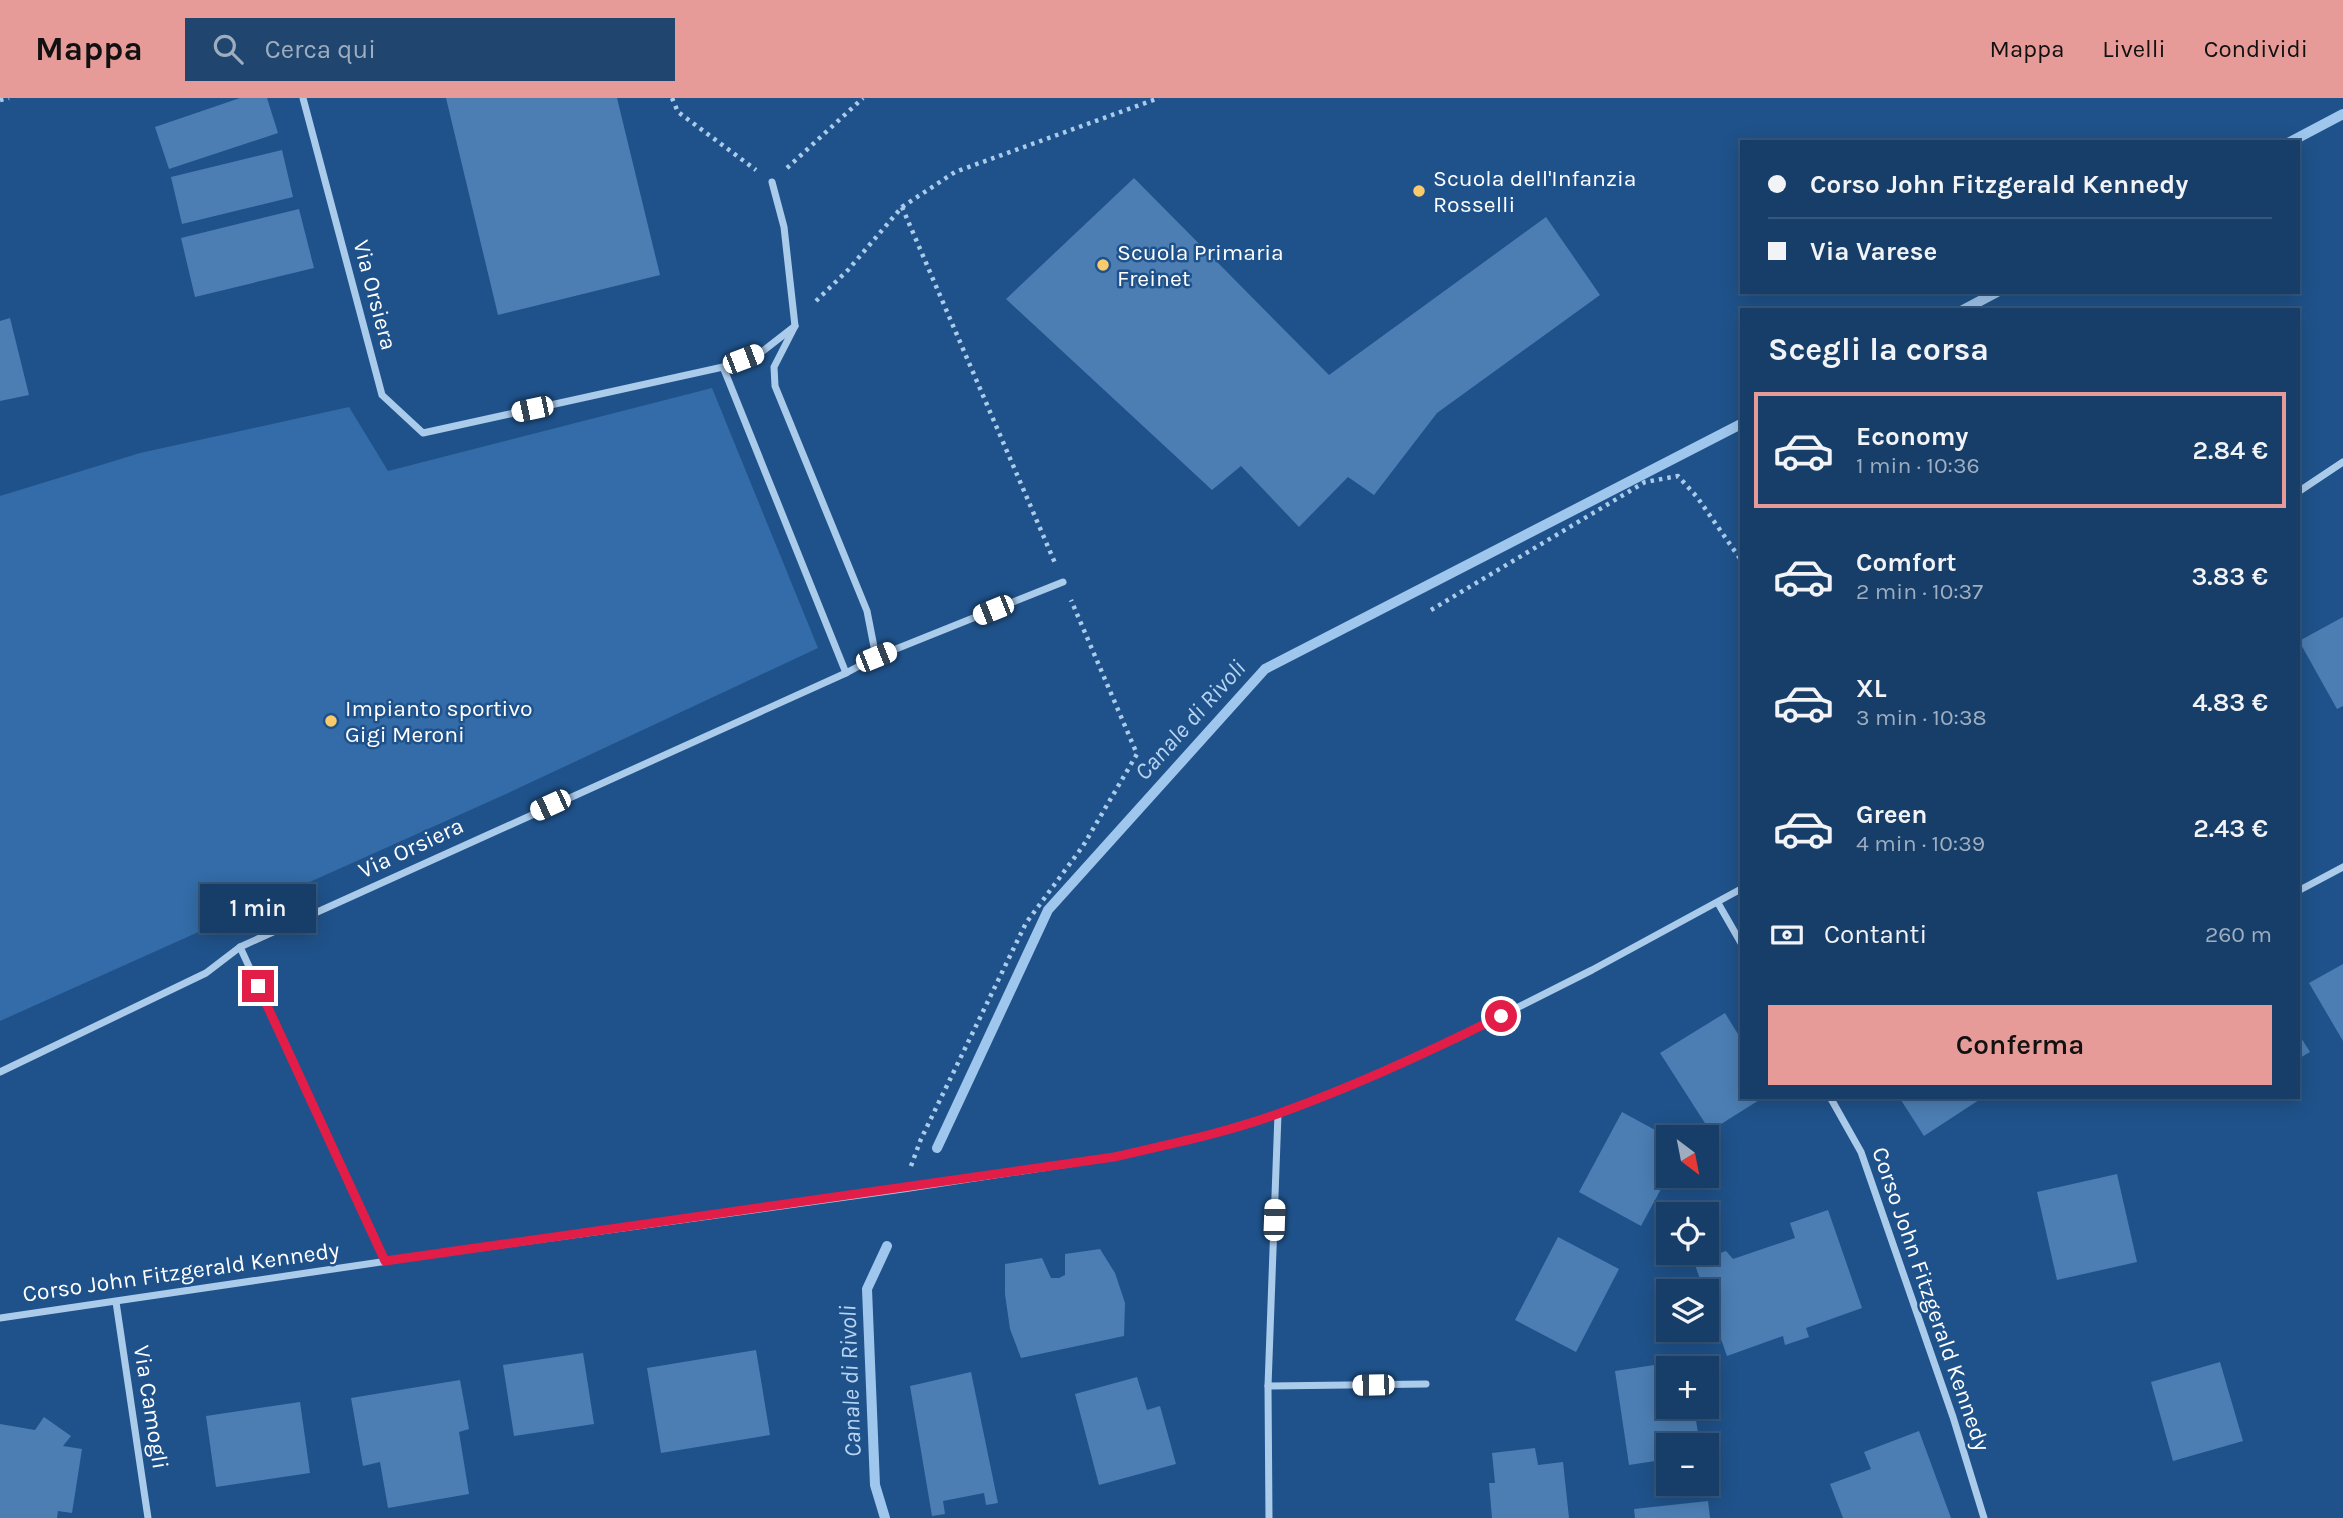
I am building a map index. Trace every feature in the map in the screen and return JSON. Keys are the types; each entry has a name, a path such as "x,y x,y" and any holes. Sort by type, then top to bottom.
{"street":[{"name":"Via Orsiera","path":"303,98 382,395 423,433 723,367 763,351 795,326"},
{"path":"772,182 784,227 795,326 774,367 775,386 867,611 876,657"},
{"path":"723,367 846,673"},
{"path":"2300,491 2343,462"},
{"name":"Via Orsiera","path":"0,1072 206,973 240,947 846,673 876,657 1063,582"},
{"path":"2300,890 2343,867"},
{"name":"Corso John Fitzgerald Kennedy","path":"0,1318 903,1189 1114,1157 1205,1136 1278,1114 1455,1039 1740,890"},
{"path":"1718,903 1740,941"},
{"path":"240,947 385,1261"},
{"name":"Corso John Fitzgerald Kennedy","path":"1831,1099 1861,1152 1954,1417 1984,1518"},
{"path":"1269,1518 1268,1386 1278,1114"},
{"name":"Via Camogli","path":"116,1302 148,1518"},
{"path":"1268,1386 1426,1384"}],"path":[{"path":"0,100 9,98"},
{"path":"672,98 678,112 772,182 863,98"},
{"path":"795,326 902,207 955,172 1159,98"},
{"path":"902,207 1137,754 1083,846 1026,923 921,1139 903,1189"},
{"path":"1431,610 1645,482 1678,475 1697,497 1740,559"}],"shaded area":[{"name":"Impianto sportivo Gigi Meroni","path":"712,388 818,648 506,794 0,1021 0,496 140,453 349,407 388,471"}],"building":[{"path":"240,98 267,98 278,133 169,169 155,127"},
{"path":"446,98 617,98 660,275 498,315"},
{"path":"282,150 293,197 182,224 171,177"},
{"path":"1134,178 1329,375 1546,217 1600,295 1437,413 1374,495 1348,477 1299,527 1241,466 1212,490 1006,299"},
{"path":"299,209 314,268 195,297 181,238"},
{"path":"10,318 29,395 0,401 0,321"},
{"path":"2343,617 2343,706 2337,709 2300,640"},
{"path":"2343,964 2343,1041 2309,983"},
{"path":"1725,1013 1740,1037 1740,1099 1761,1099 1719,1125 1706,1125 1660,1053"},
{"path":"2300,1036 2310,1052 2300,1058"},
{"path":"1900,1099 1978,1099 1979,1100 1924,1136"},
{"path":"1622,1112 1656,1130 1656,1188 1662,1188 1641,1226 1579,1192"},
{"path":"2117,1174 2137,1262 2057,1280 2037,1192"},
{"path":"1828,1210 1862,1308 1806,1328 1809,1337 1785,1345 1783,1336 1727,1356 1719,1333 1719,1279 1700,1279 1695,1265 1719,1265 1719,1253 1726,1251 1733,1259 1795,1238 1790,1223"},
{"path":"1558,1237 1619,1269 1576,1352 1515,1320"},
{"path":"1100,1249 1115,1273 1125,1303 1124,1336 1021,1358 1010,1329 1005,1294 1005,1264 1042,1258 1051,1278 1059,1278 1065,1275 1065,1254"},
{"path":"756,1350 770,1435 661,1453 647,1368"},
{"path":"583,1353 594,1424 514,1436 503,1365"},
{"path":"2220,1362 2243,1441 2173,1461 2151,1382"},
{"path":"1656,1365 1656,1419 1696,1419 1698,1433 1656,1433 1656,1461 1629,1465 1615,1371"},
{"path":"971,1372 998,1503 986,1505 984,1493 943,1501 945,1514 932,1516 910,1386"},
{"path":"1137,1377 1147,1410 1160,1406 1176,1464 1099,1485 1075,1394"},
{"path":"460,1380 469,1429 459,1432 469,1494 388,1508 380,1462 363,1466 351,1398"},
{"path":"300,1402 310,1473 216,1487 206,1416"},
{"path":"44,1417 71,1436 63,1446 82,1449 72,1513 58,1511 57,1518 0,1518 0,1424 35,1430"},
{"path":"1919,1431 1951,1518 1843,1518 1830,1484 1871,1469 1864,1452"},
{"path":"1535,1448 1538,1465 1563,1462 1569,1518 1492,1518 1489,1483 1495,1483 1492,1453"},
{"path":"1708,1501 1710,1518 1635,1518 1634,1509"}],"waterway":[{"name":"Canale di Rivoli","path":"2294,140 2343,114"},
{"name":"Canale di Rivoli","path":"1967,308 1993,294"},
{"name":"Canale di Rivoli","path":"937,1148 1048,910 1265,669 1740,425"},
{"name":"Canale di Rivoli","path":"885,1518 875,1485 867,1289 887,1246"}],"place":[{"name":"Scuola dell'Infanzia Rosselli","path":"1419,191"},
{"name":"Scuola Primaria Freinet","path":"1103,265"},
{"name":"Impianto sportivo Gigi Meroni","path":"331,721"}],"route":[{"path":"258,986 385,1261 1114,1157 1205,1136 1278,1114 1365,1079 1501,1016"}]}
